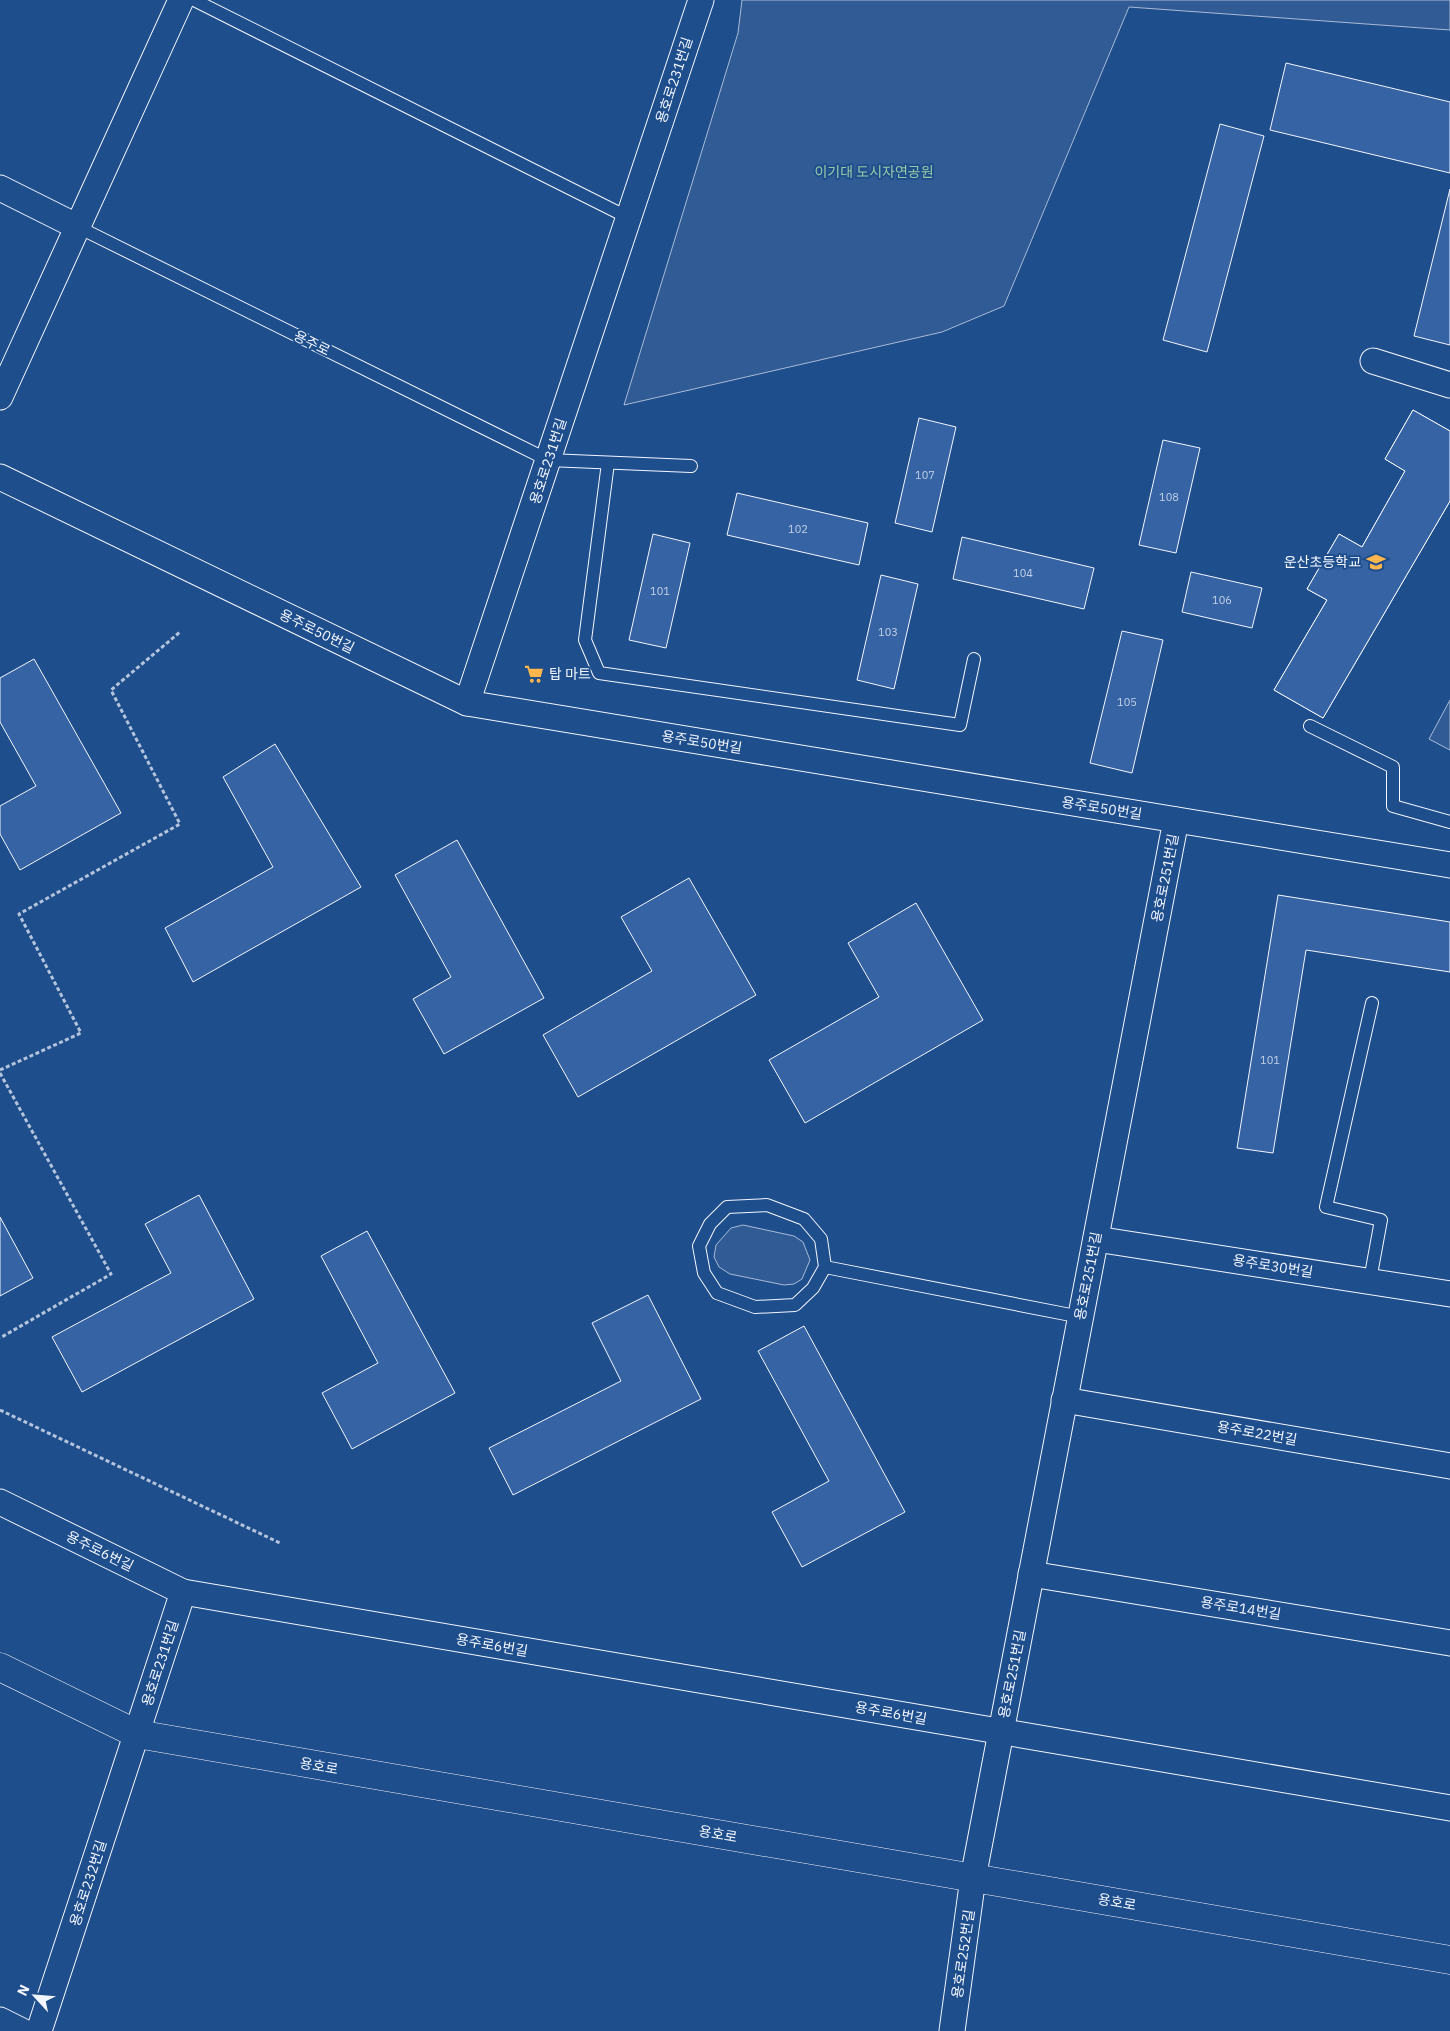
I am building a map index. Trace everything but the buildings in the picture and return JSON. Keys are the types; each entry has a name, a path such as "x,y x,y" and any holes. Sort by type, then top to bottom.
{"main road":[{"name":"용호로","path":"0,1667 137,1734 1450,1960"}],"street":[{"path":"0,397 76,226 181,0"},
{"name":"용호로231번길","path":"467,703 701,0"},
{"path":"0,188 76,226"},
{"path":"1373,361 1450,385"},
{"name":"용주로50번길","path":"0,477 467,703 1450,865"},
{"name":"용호로251번길","path":"973,1878 1176,820"},
{"name":"용주로30번길","path":"1096,1239 1370,1280 1450,1294"},
{"name":"용주로22번길","path":"1064,1400 1450,1466"},
{"name":"용주로6번길","path":"0,1502 183,1592 1001,1732"},
{"name":"용주로14번길","path":"1031,1574 1450,1643"},
{"name":"용호로231번길","path":"137,1734 183,1592"},
{"name":"용호로251번길","path":"1001,1732 1450,1808"},
{"name":"용호로232번길","path":"39,2031 137,1734"},
{"name":"용호로252번길","path":"952,2031 973,1878"},
{"path":"0,2020 22,2031"}],"lane":[{"path":"194,0 629,218"},
{"name":"용주로","path":"76,226 548,460"},
{"path":"548,460 691,466"},
{"path":"608,464 584,640 599,673 960,725 974,659"},
{"path":"1310,726 1393,767 1393,806 1450,822"},
{"path":"1370,1280 1381,1220 1326,1207 1372,1003"},
{"path":"768,1205 804,1219 821,1238 825,1267 813,1288 795,1304 755,1307 717,1292 704,1273 699,1246 710,1224 727,1207 768,1205"},
{"path":"825,1267 1081,1317"}],"path":[{"path":"0,1338 111,1274 0,1072 81,1033 19,914 180,824 110,690 180,632"},
{"path":"0,1410 280,1543"}],"shaded area":[{"name":"이기대 도시자연공원","path":"742,0 1450,0 1450,30 1129,7 1004,306 942,332 624,405 738,33"},
{"path":"1450,700 1450,750 1429,739"},
{"path":"743,1225 794,1236 803,1242 810,1260 802,1279 794,1284 784,1285 730,1274 719,1267 714,1257 716,1245 731,1228"}],"place":[{"name":"운산초등학교","path":"1376,562"},
{"name":"탑 마트","path":"534,674"}]}
